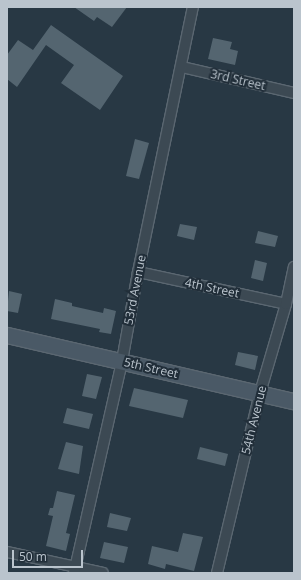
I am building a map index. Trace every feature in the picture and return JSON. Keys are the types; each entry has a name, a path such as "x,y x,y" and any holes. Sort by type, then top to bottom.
{"street":[{"name":"53rd Avenue","path":"75,570 122,361 138,272 182,67 193,7"},
{"name":"3rd Street","path":"182,67 294,93"},
{"name":"54th Avenue","path":"217,573 260,393 286,304 294,267"},
{"name":"4th Street","path":"138,272 286,304"},
{"name":"5th Street","path":"7,335 294,400"},
{"path":"7,552 75,570 103,573"}],"building":[{"path":"74,7 127,7 112,27 97,17 94,21"},
{"path":"51,25 123,76 100,110 61,83 74,65 46,45 17,87 7,79 7,55 18,40 33,50"},
{"path":"213,38 232,42 230,49 238,51 235,65 208,59"},
{"path":"135,139 149,143 139,179 126,176"},
{"path":"180,224 197,227 194,240 177,236"},
{"path":"258,231 278,236 275,247 255,243"},
{"path":"255,260 267,263 263,281 251,278"},
{"path":"9,291 22,294 18,313 7,311"},
{"path":"55,299 72,303 72,306 103,313 104,308 116,311 111,334 99,332 100,329 51,319"},
{"path":"238,352 258,356 255,370 235,365"},
{"path":"87,374 102,377 96,399 82,396"},
{"path":"134,388 188,400 183,418 129,406"},
{"path":"67,408 93,414 89,429 63,423"},
{"path":"66,442 83,446 79,474 58,469"},
{"path":"200,447 228,454 225,466 197,459"},
{"path":"57,491 75,495 66,533 70,534 66,551 46,546 53,516 48,515 50,508 53,508"},
{"path":"110,513 131,518 127,531 107,527"},
{"path":"183,533 203,537 194,571 166,564 165,569 148,564 152,546 178,552"},
{"path":"104,542 128,547 124,563 100,558"}]}
